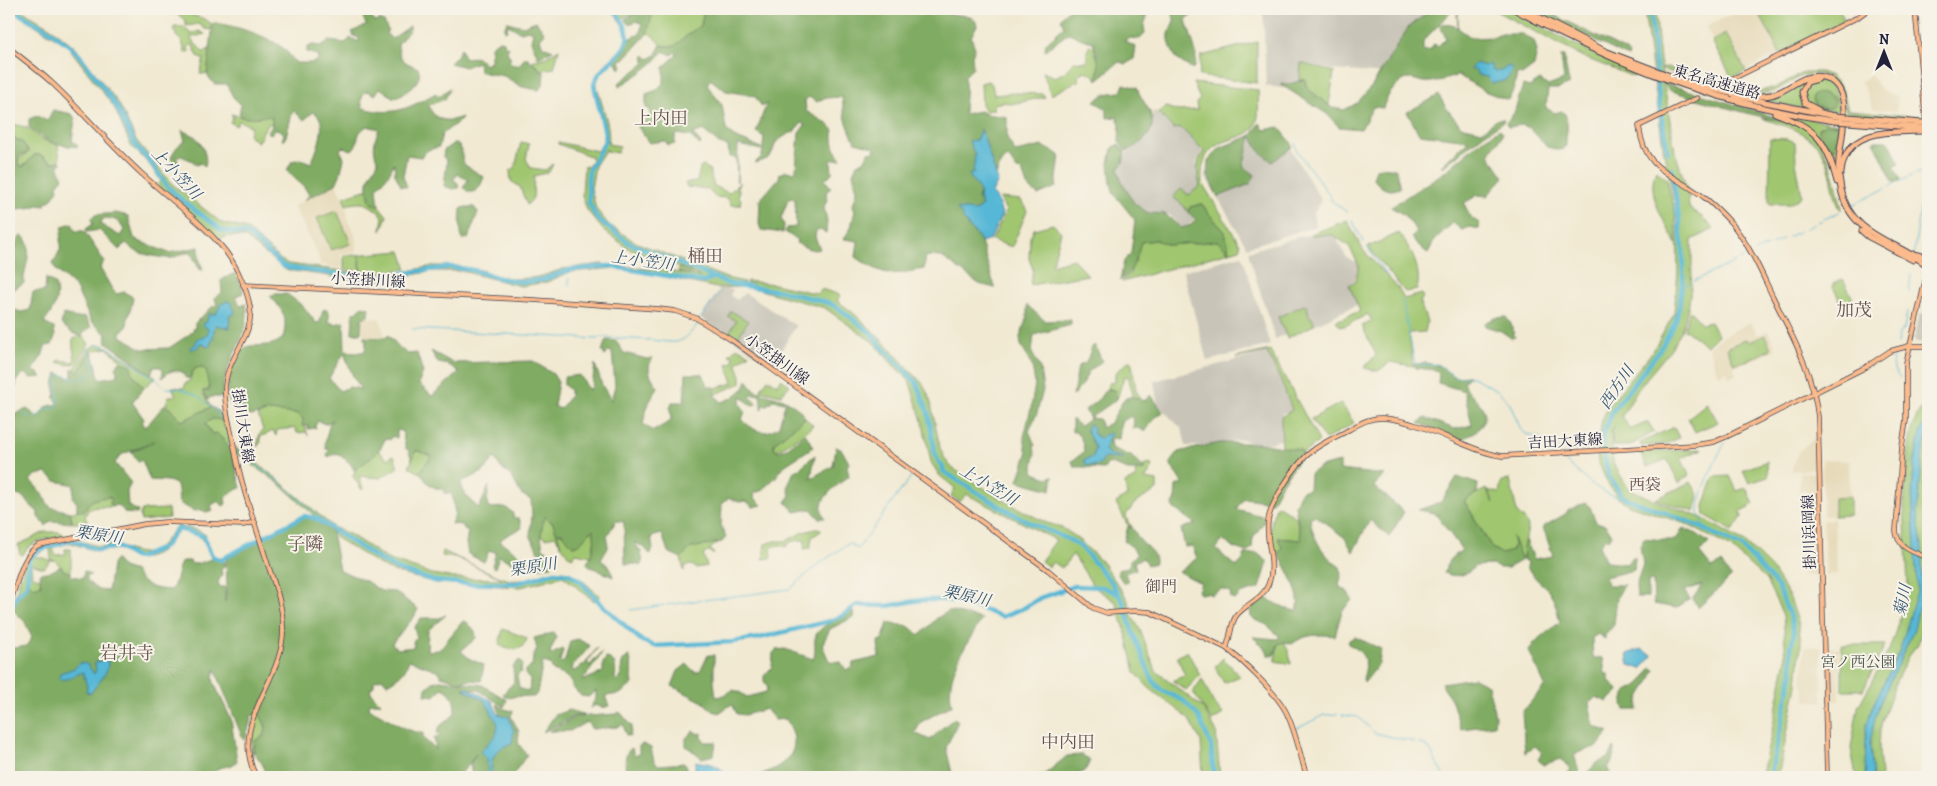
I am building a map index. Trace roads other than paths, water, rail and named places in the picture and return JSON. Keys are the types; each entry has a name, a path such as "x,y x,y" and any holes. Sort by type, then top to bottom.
{"highway":[{"name":"東名高速道路","path":"1514,9 1579,44 1716,96 1758,107 1848,120 1926,127"},
{"name":"東名高速道路","path":"1523,9 1629,63"},
{"path":"1685,82 1740,94 1765,95 1783,90 1805,77 1818,76 1829,80 1839,90 1844,103 1844,122 1838,165 1843,200 1850,214 1865,230 1903,250 1918,256 1928,254"},
{"name":"東名高速道路","path":"1663,77 1760,102 1835,118"},
{"path":"1835,118 1805,103 1802,92 1807,82 1816,79 1826,82 1837,92 1841,104 1836,166 1838,186"},
{"path":"1758,107 1802,125 1820,139 1829,153 1842,204 1850,219 1869,237 1928,267"},
{"path":"1843,200 1842,164 1845,156 1854,144 1875,134 1926,127"},
{"path":"1903,250 1928,267"}],"main road":[{"path":"1722,84 1858,17 1869,9"},
{"path":"1916,9 1928,144"},
{"name":"掛川大東線","path":"9,48 53,83 116,149 211,236 226,253 243,284 250,308 249,324 246,336 228,371 226,392 239,472 279,600 284,627 280,652 250,723 248,746 251,768 256,777"},
{"path":"1697,98 1639,126 1642,143 1652,161 1669,176 1705,198 1726,218 1745,242 1804,360 1815,391 1866,367 1890,351 1909,346 1928,346"},
{"path":"1928,267 1906,363 1906,420 1901,456 1896,531 1898,540 1906,548 1928,558"},
{"name":"小笠掛川線","path":"243,284 534,300 658,309 683,314 703,322 751,354 1068,585 1097,611 1107,613 1132,611 1155,614 1226,648"},
{"name":"吉田大東線","path":"1226,648 1230,641 1235,618 1259,598 1269,584 1272,567 1268,523 1273,506 1282,488 1310,452 1354,426 1375,418 1408,422 1494,455 1679,447 1714,442 1815,391"},
{"name":"掛川浜岡線","path":"1815,391 1818,417 1827,777"},
{"path":"9,606 25,559 29,551 39,545 118,529 166,522 243,525 255,522"},
{"path":"1226,648 1282,704 1307,777"}],"water":[{"path":"1476,63 1484,66 1490,64 1493,71 1501,71 1509,66 1512,68 1512,72 1505,80 1491,83 1487,77 1478,75 1475,69 1471,70"},
{"path":"981,129 998,181 992,193 997,199 1002,214 990,240 981,243 979,237 968,226 957,209 975,211 982,206 979,198 980,191 969,175 973,173 975,155 969,141 976,140"},
{"path":"228,301 235,311 234,314 229,316 230,328 215,325 210,346 207,347 200,343 198,347 191,350 190,347 195,345 197,339 207,334 208,329 202,324 206,323 209,314 216,314 221,304"},
{"path":"1928,415 1917,512 1922,545 1920,601 1914,630 1880,703 1870,744 1873,777 1865,777 1866,727 1872,707 1900,650 1917,591 1912,493 1914,465 1920,433"},
{"path":"1090,423 1093,433 1100,439 1110,433 1111,435 1105,447 1107,452 1123,458 1104,458 1101,464 1095,466 1086,465 1084,460 1093,457 1095,448 1086,429"},
{"path":"1641,649 1653,656 1641,669 1629,665 1627,654"},
{"path":"103,660 108,661 107,670 91,693 86,691 87,687 83,672 68,679 59,678 60,673 75,668 80,663 87,664 94,674 96,670 95,663"},
{"path":"468,688 492,701 498,714 509,717 514,731 512,743 503,747 494,756 492,771 488,775 487,759 480,752 496,735 498,724 485,701 464,689"},
{"path":"696,761 717,766 728,777 701,777 694,774"},
{"path":"734,773 737,777 728,777"}],"waterway":[{"name":"上小笠川","path":"11,9 50,31 81,57 117,107 135,145 167,186 183,201 223,231 250,236 283,266 369,278 450,267 473,270 499,278 522,282 541,280 570,270 609,266 704,282 714,277"},
{"name":"上小笠川","path":"614,9 624,24 627,37 626,45 602,70 594,85 605,133 605,141 589,170 589,203 595,215 629,243 730,284 782,291 829,303 871,333 916,382 928,412 935,453 943,467 943,471 999,506 1080,546 1112,583 1123,602 1152,679 1161,690 1184,701 1199,717 1211,745 1214,777"},
{"name":"西方川","path":"1650,9 1660,109 1668,152"},
{"path":"1920,39 1928,35"},
{"path":"1295,143 1297,151 1329,194 1332,201 1347,212"},
{"name":"西方川","path":"1672,169 1683,249 1683,278 1675,323 1659,351 1614,409 1603,434 1602,444 1609,477 1623,497 1690,522 1742,547 1778,587 1791,619 1794,633 1791,648 1792,675 1770,777"},
{"path":"1916,174 1923,171"},
{"path":"1890,186 1913,175"},
{"path":"1914,252 1925,175"},
{"path":"1863,200 1886,188"},
{"path":"1852,205 1861,201"},
{"path":"1818,222 1839,212"},
{"path":"1352,220 1363,242"},
{"path":"1805,229 1814,224"},
{"path":"1788,237 1800,231"},
{"path":"1771,245 1783,239"},
{"path":"1755,252 1767,246"},
{"path":"1367,247 1388,277"},
{"path":"1739,260 1748,255"},
{"path":"1694,281 1735,262"},
{"path":"1909,292 1911,275"},
{"path":"569,278 569,285"},
{"path":"1682,286 1690,283"},
{"name":"上小笠川","path":"723,285 730,284"},
{"path":"701,318 720,291"},
{"path":"1402,300 1415,363 1420,365 1437,364 1455,377 1473,377 1497,390 1509,402 1521,430 1528,435 1541,438 1553,449"},
{"path":"1898,344 1899,333 1904,329 1907,312"},
{"path":"652,340 668,342 683,340 698,324"},
{"path":"413,329 599,339"},
{"path":"601,337 613,338"},
{"path":"615,338 650,340"},
{"path":"23,413 32,418 39,415 44,409 56,408 58,404 57,375 76,379 87,376 95,368 88,349 95,345 106,346 156,379 166,388 182,389 198,396 217,412 227,425 232,446"},
{"path":"1892,354 1894,370 1900,378"},
{"path":"1704,528 1699,513 1699,506 1704,488 1725,443"},
{"name":"上小笠川","path":"931,449 934,446"},
{"path":"237,451 281,483 330,527"},
{"path":"1561,457 1599,489 1616,497 1623,497"},
{"path":"816,566 849,543 858,549 913,474"},
{"name":"栗原川","path":"9,613 16,597 27,585 29,559 39,550 72,540 98,550 118,547 139,558 164,547 176,530 179,529 203,536 212,556 220,560 304,516 315,518 399,570 434,581 470,584 518,583 555,572 569,574 579,580 601,604 642,641 654,646 732,642 759,638 830,621 842,616 857,605 887,606 920,600 946,600 977,607 1002,617 1024,608 1040,598 1075,586 1103,587 1118,594"},
{"path":"704,600 790,589 815,567"},
{"path":"667,605 701,600"},
{"path":"631,610 664,605"},
{"path":"1296,729 1324,715 1337,714"},
{"path":"1342,715 1358,717 1375,733 1414,742"},
{"path":"1419,743 1427,746 1430,750 1444,777"}],"tunnel":[{"path":"1697,98 1722,84"}],"district":[{"name":"上内田","path":"661,118"},
{"name":"桶田","path":"705,256"},
{"name":"加茂","path":"1854,310"},
{"name":"西袋","path":"1645,484"},
{"name":"子隣","path":"305,544"},
{"name":"御門","path":"1161,586"},
{"name":"岩井寺","path":"127,653"},
{"name":"中内田","path":"1068,742"}],"water label":[{"name":"菊川","path":"1902,600"}],"park label":[{"name":"宮ノ西公園","path":"1858,662"}]}
